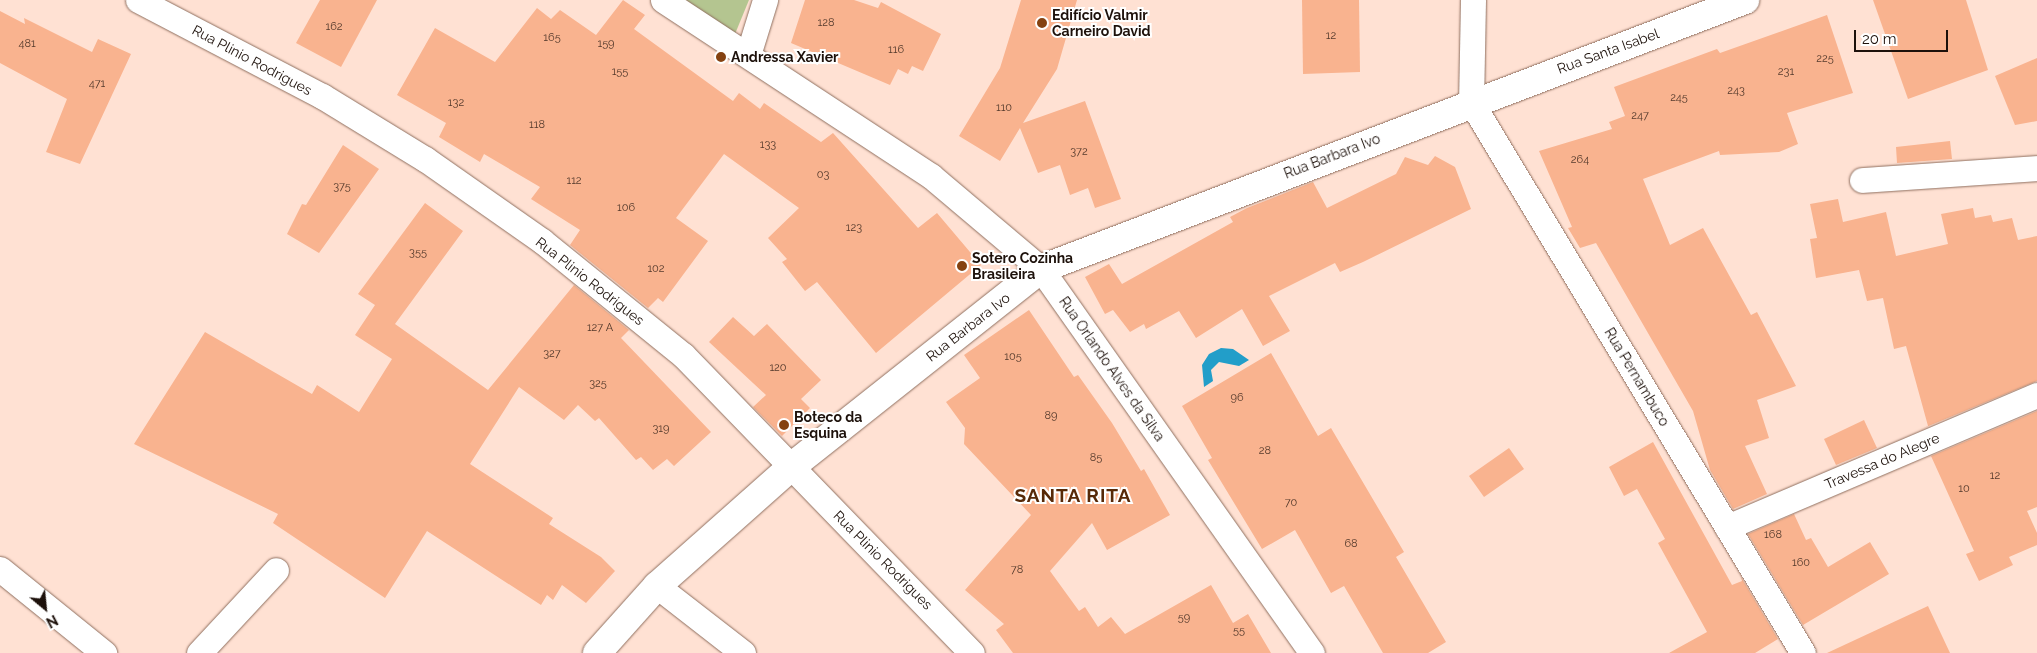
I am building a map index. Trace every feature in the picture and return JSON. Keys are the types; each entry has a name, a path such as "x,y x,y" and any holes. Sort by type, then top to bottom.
{"street":[{"name":"Rua Plinio Rodrigues","path":"138,0 322,96 425,159 542,241 683,355 972,653"},
{"name":"Rua Orlando Alves da Silva","path":"663,0 931,176 1041,269 1312,653"},
{"path":"748,55 765,0"},
{"path":"1471,102 1473,0"},
{"name":"Rua Santa Isabel","path":"1471,102 1745,0"},
{"name":"Rua Barbara Ivo","path":"597,653 657,586 791,467 1041,269 1471,102"},
{"name":"Rua Pernambuco","path":"1471,102 1803,653"},
{"path":"1862,180 2037,168"},
{"name":"Travessa do Alegre","path":"1727,527 2037,395"},
{"path":"0,569 104,653"},
{"path":"199,653 276,570"},
{"path":"657,586 743,653"}],"green space":[{"path":"686,0 749,0 735,34"}],"water":[{"path":"1221,348 1233,349 1249,360 1239,366 1219,362 1211,370 1213,381 1204,387 1202,365 1209,354"}],"building":[{"path":"320,0 377,0 341,67 296,43"},
{"path":"623,0 645,15 634,29 733,101 739,93 760,109 764,103 821,142 833,133 918,228 937,213 981,265 876,353 817,282 805,291 782,262 787,259 768,238 799,208 724,154 676,218 708,241 663,302 658,298 648,308 570,245 580,230 531,199 540,187 484,154 480,162 439,137 446,123 397,95 435,28 495,62 537,8 551,19 560,10 596,35"},
{"path":"805,0 854,0 878,8 881,2 941,34 923,71 912,66 908,74 898,69 890,85 791,43"},
{"path":"1021,0 1077,0 1057,69 1023,123 1085,101 1121,199 1095,208 1088,188 1070,195 1060,165 1038,173 1020,128 1000,161 959,136 1000,68"},
{"path":"1302,0 1359,0 1360,72 1303,74"},
{"path":"1873,0 1966,0 1988,70 1908,99"},
{"path":"0,11 25,24 24,18 92,52 98,39 131,54 80,164 46,152 67,99 0,63"},
{"path":"1827,15 1853,93 1787,113 1798,144 1779,152 1720,155 1719,151 1643,179 1670,245 1703,228 1751,315 1757,312 1796,386 1757,400 1769,438 1745,446 1767,494 1733,509 1710,470 1693,411 1596,243 1580,248 1568,228 1572,227 1539,151 1612,129 1609,122 1625,116 1614,87 1717,49 1720,53"},
{"path":"2037,58 2037,121 2015,125 1995,76"},
{"path":"1950,141 1952,159 1897,163 1896,147"},
{"path":"343,145 379,169 319,253 287,234 302,204 306,205"},
{"path":"1435,156 1455,167 1471,209 1340,272 1335,263 1269,296 1290,331 1263,346 1242,309 1196,338 1179,311 1146,329 1144,324 1130,332 1113,310 1105,314 1085,277 1109,264 1122,284 1233,222 1230,217 1247,208 1313,182 1327,208 1396,174 1405,157 1428,165"},
{"path":"1838,199 1843,222 1886,212 1896,256 1948,244 1941,214 1973,208 1975,218 1991,215 1993,222 2012,218 2018,240 2037,236 2037,381 1919,430 1928,426 1906,346 1894,349 1883,298 1867,301 1859,270 1816,278 1810,239 1817,238 1810,204"},
{"path":"425,203 463,231 395,324 488,390 574,285 629,330 621,338 711,432 674,466 667,459 653,470 641,457 636,460 599,418 595,421 578,405 564,420 519,387 470,464 553,518 549,524 601,557 615,571 586,603 562,585 553,600 547,595 541,605 427,531 385,598 273,523 278,514 134,444 205,332 312,394 317,385 359,412 392,359 355,335 375,305 358,294"},
{"path":"1029,310 1074,377 1078,375 1112,423 1141,471 1144,469 1170,515 1107,550 1092,523 1050,571 1079,611 1085,607 1098,627 1111,617 1125,634 1211,585 1233,623 1248,614 1271,653 1013,653 996,630 1004,624 965,590 1031,515 964,444 965,428 946,402 980,378 964,355"},
{"path":"733,317 754,336 767,324 821,380 801,399 810,408 782,436 753,407 766,395 709,342"},
{"path":"1271,353 1318,436 1331,428 1404,552 1396,557 1446,642 1428,653 1383,653 1344,586 1331,593 1295,530 1262,549 1208,460 1212,458 1182,406"},
{"path":"2037,411 2037,507 2027,511 2037,533 2037,545 2009,557 2013,565 1979,581 1966,554 1974,551 1931,456"},
{"path":"1864,420 1877,448 1836,465 1824,439"},
{"path":"1653,442 1732,585 1742,581 1741,577 1778,639 1755,653 1669,653 1707,632 1658,543 1665,539 1637,489 1624,496 1609,467"},
{"path":"1509,448 1524,469 1484,497 1469,476"},
{"path":"1794,514 1806,540 1811,538 1828,567 1870,542 1889,574 1803,625 1748,534"},
{"path":"1928,606 1950,653 1827,653"}],"place":[{"name":"Edifício Valmir Carneiro David","path":"1042,23"},
{"name":"Andressa Xavier","path":"721,57"},
{"name":"Sotero Cozinha Brasileira","path":"962,266"},
{"name":"Boteco da Esquina","path":"784,425"}],"district":[{"name":"SANTA RITA","path":"1073,496"}]}
